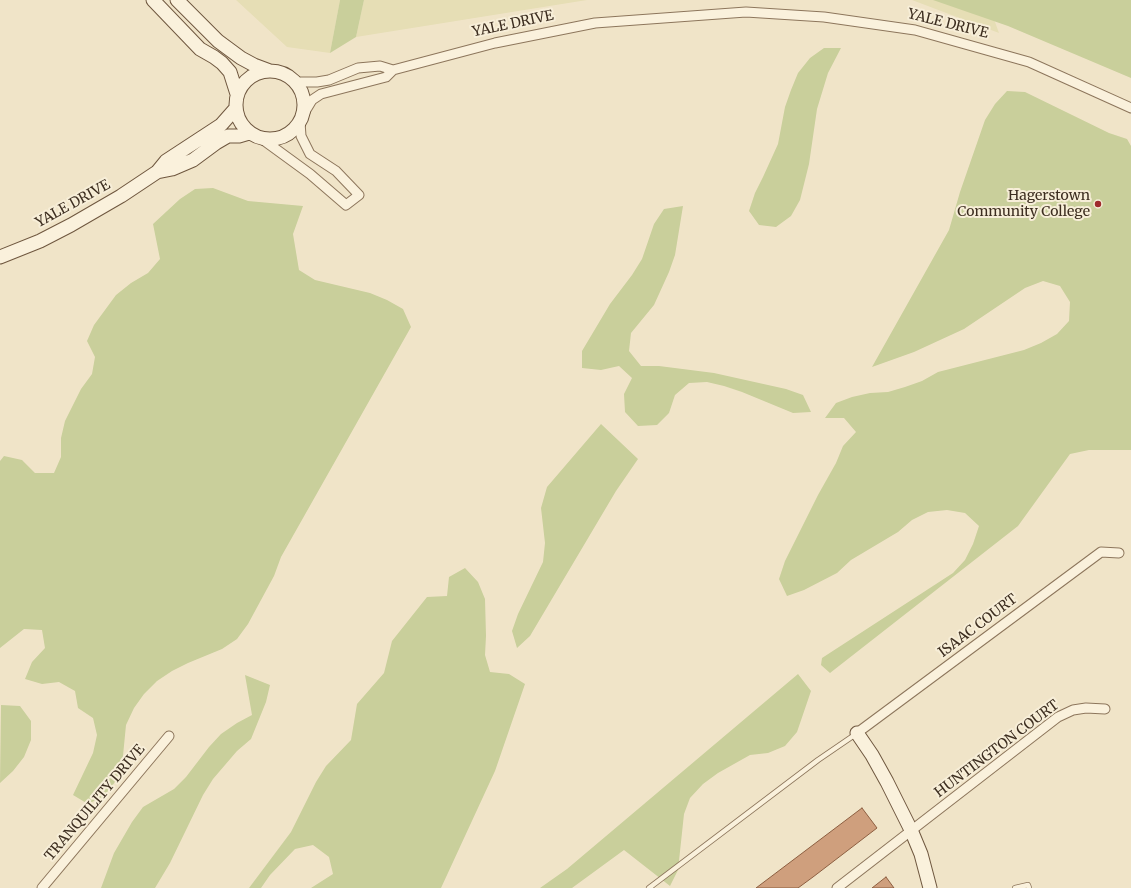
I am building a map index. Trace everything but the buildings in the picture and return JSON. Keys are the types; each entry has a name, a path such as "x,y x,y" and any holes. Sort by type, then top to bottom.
{"street":[{"path":"153,0 200,49 222,63 230,72 237,94 236,108 240,122 249,133 262,139 310,174 346,205 359,195 336,171 310,154 301,136 304,101 300,88 295,82 284,74 270,71 241,58 218,41 177,0"},
{"name":"YALE DRIVE","path":"302,118 312,100 321,94 386,77 393,70 495,43 594,23 746,12 824,17 915,30 1030,62 1131,108"},
{"name":"YALE DRIVE","path":"295,82 317,82 329,80 358,68 380,66 393,70"},
{"path":"237,94 244,82 250,77 270,71"},
{"name":"YALE DRIVE","path":"0,257 71,225 121,196 157,172 166,161 221,126 236,108"},
{"path":"262,139 270,140 284,137 296,128 302,118"},
{"name":"YALE DRIVE","path":"157,172 172,170 193,160 228,136 239,136 249,133"},
{"name":"ISAAC COURT","path":"857,733 1101,552 1119,553"},
{"name":"HUNTINGTON COURT","path":"837,888 1058,717 1073,710 1086,708 1105,709"},
{"path":"857,733 884,775 911,830 921,854 930,888"},
{"name":"TRANQUILITY DRIVE","path":"42,888 169,736"}],"lane":[{"path":"649,888 818,760 857,733"},
{"path":"1015,888 1028,885 1029,888"}],"shaded area":[{"path":"236,0 340,0 330,53 287,47"},
{"path":"364,0 587,0 356,37"},
{"path":"912,0 987,0 999,33"}],"green space":[{"path":"340,0 364,0 356,37 330,53"},
{"path":"933,0 1131,0 1131,78 1008,26"},
{"path":"824,48 841,48 828,73 817,109 809,164 800,200 791,216 776,227 759,225 749,211 755,193 778,144 785,107 791,90 798,73 810,58"},
{"path":"1007,91 1025,92 1109,133 1127,139 1131,146 1131,450 1089,450 1070,454 1018,526 830,673 821,665 822,658 953,573 965,560 973,544 979,526 965,513 947,510 928,512 912,520 898,532 851,560 837,573 804,590 787,596 779,579 785,561 836,463 843,446 856,432 844,418 825,418 836,403 852,397 870,393 888,392 922,381 938,372 1024,350 1057,334 1069,321 1070,302 1060,286 1043,281 1025,288 964,329 914,352 872,367 949,230 960,192 985,120 995,104"},
{"path":"213,188 248,201 303,206 293,234 299,270 315,280 370,293 387,300 403,309 411,327 281,557 274,576 248,624 237,639 222,649 172,671 157,681 144,694 134,708 126,725 122,766 115,782 104,796 88,804 73,795 93,753 97,735 93,718 78,708 75,691 59,682 42,684 25,679 32,662 45,648 42,630 24,629 0,648 0,461 4,456 22,460 35,473 54,473 61,457 61,438 65,421 81,389 92,374 95,357 87,341 94,325 116,295 131,283 148,273 160,259 153,224 180,199 195,189"},
{"path":"683,206 675,255 669,272 654,305 631,333 629,351 641,366 659,366 714,373 786,389 803,395 811,412 793,413 724,386 707,382 689,383 675,395 669,413 657,425 638,426 625,412 624,394 632,378 619,366 601,370 582,368 582,351 610,304 642,259 654,224 664,209"},
{"path":"601,424 638,459 616,491 530,636 517,648 512,631 518,614 543,562 545,543 541,508 547,487"},
{"path":"465,568 478,582 485,599 485,655 490,672 509,674 525,684 495,771 441,888 311,888 333,874 329,857 313,845 295,849 270,875 261,888 249,888 291,832 316,782 326,766 351,740 357,704 384,673 392,641 427,597 447,596 449,577"},
{"path":"798,674 811,691 797,732 785,746 768,753 750,755 718,773 703,784 690,798 684,814 678,870 670,886 624,850 572,888 540,888 567,869"},
{"path":"245,675 270,685 266,702 251,739 237,751 213,779 203,795 170,863 155,888 101,888 114,853 132,822 143,807 174,789 186,777 221,734 252,715"},
{"path":"1,705 20,706 31,721 31,740 24,757 13,771 0,783"}],"place":[{"name":"Hagerstown Community College","path":"1098,204"}]}
